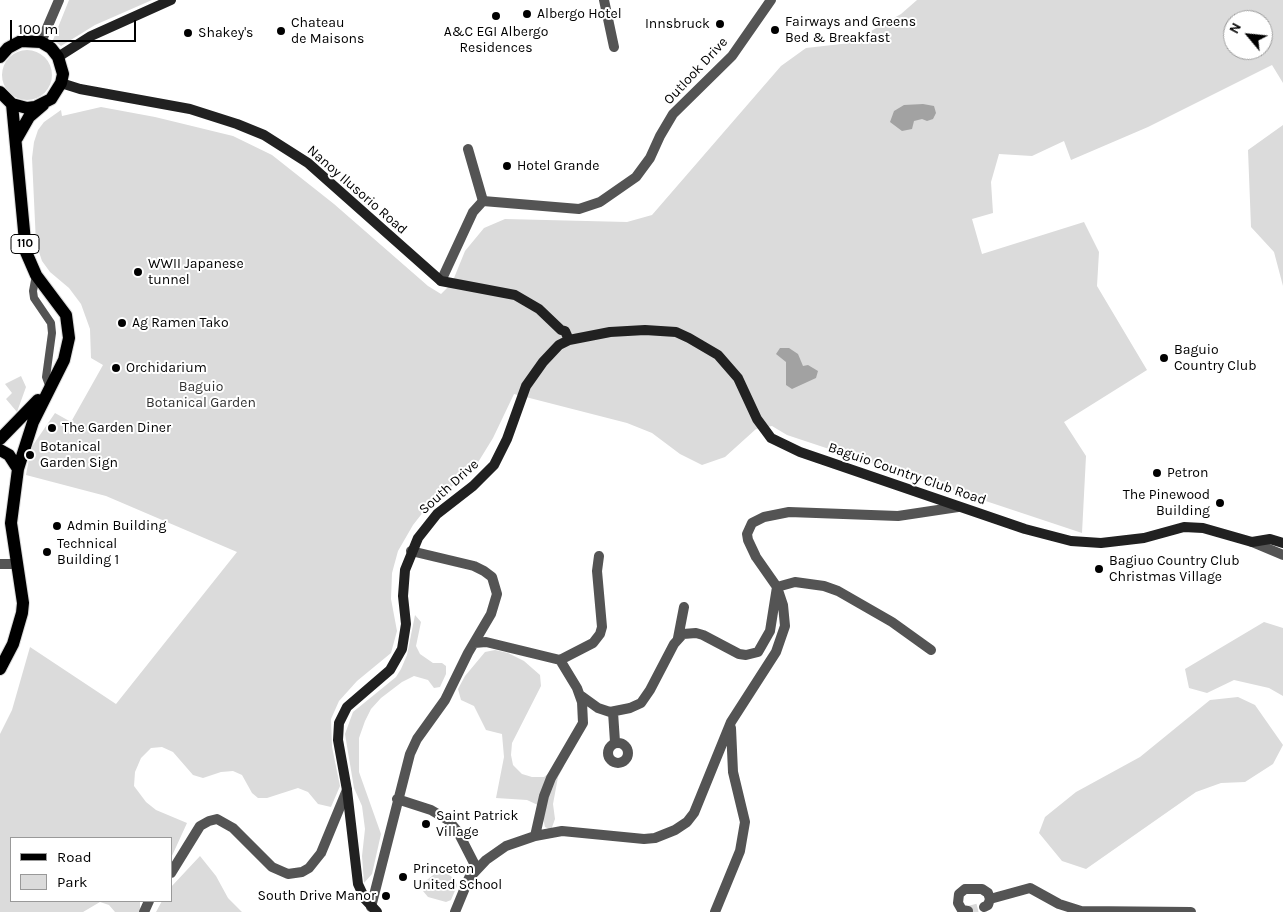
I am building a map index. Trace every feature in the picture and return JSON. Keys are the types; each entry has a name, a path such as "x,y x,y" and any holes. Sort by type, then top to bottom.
{"main road":[{"path":"58,57 98,32 170,0"},
{"path":"0,57 8,48 21,41 40,42 50,48 62,65 61,83 51,99 29,117 17,138"},
{"name":"Nanoy Ilusorio Road","path":"61,83 80,89 190,109 264,135 308,163 441,281"},
{"path":"0,92 12,104 27,108 43,105"},
{"name":"110","path":"0,669 13,644 22,613 23,602 10,523 18,469 32,422 68,350 69,327 66,315 30,264 23,232 17,138 14,132 12,104"},
{"path":"441,281 515,295 539,309 561,330 565,342"},
{"name":"Baguio Country Club Road","path":"565,342 610,332 645,330 676,332 718,355 738,378 757,418 771,438 800,452 946,506 958,507 1025,529 1071,541 1101,543 1121,541 1184,527 1203,528 1221,531 1252,542"},
{"name":"South Drive","path":"374,910 358,884 347,790 338,740 339,723 347,707 390,670 402,648 406,624 403,584 412,551 418,538 437,514 473,486 494,465 507,439 526,386 543,362 565,342"},
{"path":"0,439 49,390"},
{"path":"0,450 9,455 18,469"},
{"path":"1252,542 1270,539 1283,543"}],"street":[{"path":"40,42 59,0"},
{"path":"604,0 614,47"},
{"name":"Outlook Drive","path":"483,202 578,209 600,202 612,195 644,168 673,114 732,56 771,0"},
{"path":"441,281 473,212 483,202 468,149"},
{"path":"455,912 463,889 477,869 506,846 535,836 562,831 644,839 676,830 687,822 699,804 731,722 782,638 785,615 777,587 756,557 748,540 749,528 757,520 789,512 898,516 946,506"},
{"name":"Baguio Country Club Road","path":"1252,542 1283,555"},
{"path":"374,910 397,799 417,739 445,700 480,640 496,604 496,585 492,577 474,566 412,551"},
{"path":"480,640 560,660 593,643 600,634 602,627 597,571 599,556"},
{"path":"0,564 16,564"},
{"path":"777,587 795,582 809,583 838,591 892,622 931,650"},
{"path":"678,638 683,634 696,633 739,654 746,655 758,652 770,631 777,587"},
{"path":"584,716 630,708 646,698 678,638 684,607"},
{"path":"535,836 544,796 551,778 580,730 584,716 580,695 560,660"},
{"path":"580,695 608,711 615,742"},
{"path":"715,912 740,851 745,822 733,772 731,722"},
{"path":"172,871 200,826 208,821 217,819 233,828 272,867 288,874 302,872 309,868 321,853 347,790"},
{"path":"397,799 432,810 448,820 463,840 477,869"},
{"path":"990,899 1030,888 1055,902 1081,911 1191,912"},
{"path":"968,911 962,910 958,903 959,894 965,889 982,889 988,893 990,899 984,907"}],"green space":[{"path":"69,0 152,0 95,25 61,46 53,40"},
{"name":"Baguio Botanical Garden","path":"917,0 1283,0 1283,83 1272,65 1148,127 1071,160 1064,141 1032,156 999,154 991,182 993,213 972,219 982,254 1084,222 1099,252 1097,286 1147,370 1064,422 1086,456 1082,533 787,435 772,426 756,429 725,457 702,465 680,454 652,433 627,423 514,394 493,438 477,464 424,511 413,525 398,551 392,573 391,599 397,631 391,653 357,681 339,701 331,719 332,747 340,786 331,807 318,804 308,792 298,788 267,798 258,798 252,793 242,775 233,771 221,772 203,778 193,775 173,752 162,747 151,748 141,758 135,772 134,786 146,802 156,810 187,823 172,856 172,837 10,837 10,902 100,902 83,912 0,912 0,734 12,710 30,647 116,704 237,552 106,496 26,475 31,448 55,413 71,422 103,365 91,358 90,329 81,304 69,288 50,272 42,261 36,243 32,158 38,130 44,122 61,110 62,116 101,107 155,117 233,136 272,155 334,204 428,286 441,294 452,283 465,251 484,228 505,219 627,222 652,215 781,66 806,48 850,43 901,14"},
{"path":"27,50 36,52 47,61 52,75 50,84 41,95 27,100 18,98 7,89 2,75 4,66 13,55"},
{"path":"1283,125 1283,286 1274,252 1251,227 1248,150"},
{"path":"21,376 26,387 17,412 6,399 12,393 5,384"},
{"path":"415,615 421,622 416,646 420,654 433,663 442,663 446,666 446,674 440,687 434,688 428,680 414,676 402,682 381,698 371,709 365,721 359,738 359,772 381,834 372,874 364,883 362,856 365,829 362,806 354,788 345,734 353,712 396,677 401,669 407,655"},
{"path":"1264,622 1283,628 1283,696 1269,688 1234,680 1207,693 1189,688 1185,669"},
{"path":"495,650 508,653 524,661 540,675 541,686 512,743 511,755 513,765 522,774 532,777 544,777 555,769 564,766 558,777 553,804 555,819 551,830 545,827 540,806 527,800 496,798 504,757 502,734 486,730 474,706 461,700 458,689 465,676 485,652"},
{"path":"1238,697 1255,705 1283,745 1273,764 1245,782 1221,783 1196,792 1086,869 1062,861 1039,833 1045,817 1076,792 1140,757 1210,700"},
{"path":"200,856 216,876 228,898 242,912 156,912 161,902 172,902 172,886"},
{"path":"437,872 446,873 455,879 457,886 451,900 446,902 428,897 423,891 427,880"},
{"path":"100,902 140,902 140,912 115,912 109,905"}],"shaded area":[{"path":"923,104 934,106 936,113 933,119 914,121 912,129 902,131 890,122 894,111 904,105"},
{"path":"780,348 789,348 798,354 803,366 808,365 818,371 816,378 792,389 786,385 786,362 776,354"}],"tunnel":[{"path":"968,911 984,907"}],"place":[{"name":"Albergo Hotel","path":"527,14"},
{"name":"A&C EGI Albergo Residences","path":"496,16"},
{"name":"Innsbruck","path":"720,24"},
{"name":"Fairways and Greens Bed & Breakfast","path":"775,30"},
{"name":"Chateau de Maisons","path":"281,31"},
{"name":"Shakey's","path":"188,33"},
{"name":"Hotel Grande","path":"507,166"},
{"name":"WWII Japanese tunnel","path":"138,272"},
{"name":"Ag Ramen Tako","path":"122,323"},
{"name":"Baguio Country Club","path":"1164,358"},
{"name":"Orchidarium","path":"116,368"},
{"name":"The Garden Diner","path":"52,428"},
{"name":"Botanical Garden Sign","path":"30,455"},
{"name":"Petron","path":"1157,473"},
{"name":"The Pinewood Building","path":"1220,503"},
{"name":"Admin Building","path":"57,526"},
{"name":"Technical Building 1","path":"47,552"},
{"name":"Bagiuo Country Club Christmas Village","path":"1099,569"},
{"name":"Saint Patrick Village","path":"426,824"},
{"name":"Princeton United School","path":"403,877"},
{"name":"South Drive Manor","path":"386,896"}]}
